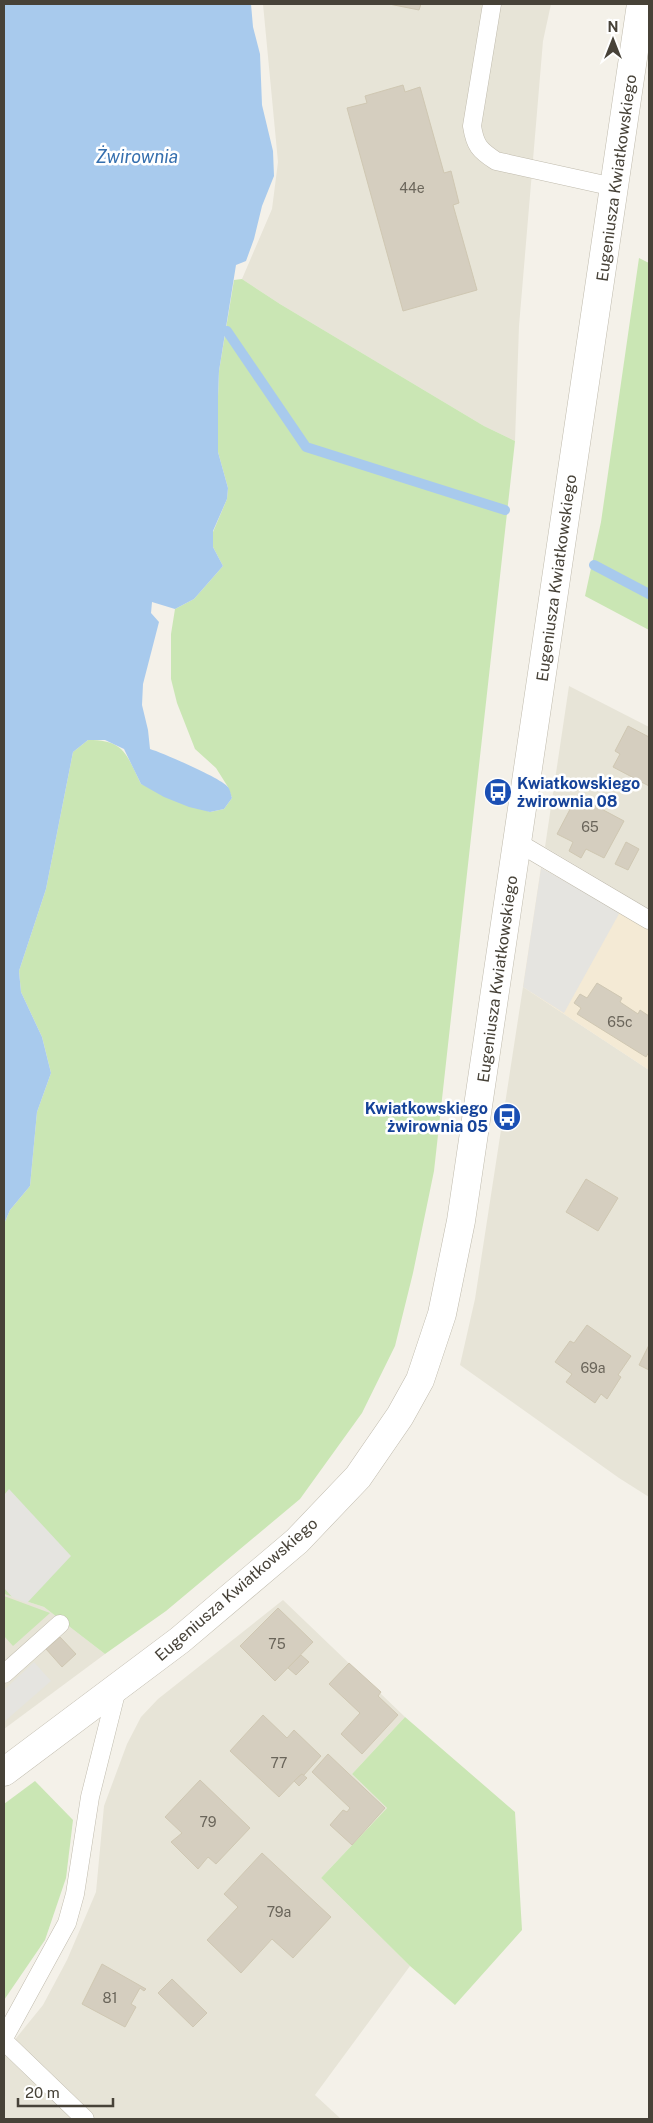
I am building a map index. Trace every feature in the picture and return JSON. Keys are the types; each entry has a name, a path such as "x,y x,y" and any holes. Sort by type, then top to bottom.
{"street":[{"name":"Eugeniusza Kwiatkowskiego","path":"4,1772 180,1640 297,1541 358,1477 400,1416 420,1380 442,1314 461,1221 642,4"}],"lane":[{"path":"492,4 472,126 474,140 483,152 496,161 614,187"},
{"path":"517,842 649,920"},
{"path":"4,1674 60,1624"},
{"path":"85,2119 4,2040 67,1923 75,1894 90,1797 117,1689"}],"shaded area":[{"path":"263,4 551,4 543,41 519,326 515,441 484,426 280,304 242,279 272,209 278,162"},
{"path":"569,686 649,727 649,909 545,847"},
{"path":"541,868 649,930 649,1070 523,987"},
{"path":"541,868 620,912 564,1013 523,987"},
{"path":"523,987 649,1070 649,1497 619,1478 460,1365 475,1299"},
{"path":"9,1489 71,1556 27,1603 12,1597 4,1588 4,1495"},
{"path":"4,1594 44,1607 105,1654 4,1729"},
{"path":"283,1600 405,1717 352,1774 387,1808 321,1878 410,1966 315,2095 341,2119 4,2119 4,2053 43,2005 67,1960 96,1892 104,1806 127,1744 141,1717 158,1699"},
{"path":"34,1662 51,1681 4,1722 4,1690"}],"green space":[{"path":"639,258 649,263 649,630 585,596 601,522"},
{"path":"242,279 280,304 484,426 515,441 434,1171 413,1273 395,1346 362,1413 300,1499 166,1611 105,1654 44,1607 4,1594 4,1224 10,1210 30,1186 37,1112 51,1073 42,1037 21,992 19,971 46,889 73,752 88,740 110,743 117,746 127,757 141,784 210,812 224,809 232,798 228,787 216,768 195,749 177,703 171,679 171,634 175,609 194,599 223,566 213,547 213,532 227,499 228,488 218,452 219,371 234,280"},
{"path":"4,1596 50,1613 13,1646 4,1636"},
{"path":"405,1717 515,1812 522,1930 455,2005 410,1966 321,1878 387,1808 352,1774"},
{"path":"35,1781 73,1820 66,1878 45,1940 4,2000 4,1804"}],"water":[{"name":"Żwirownia","path":"4,4 251,4 253,27 260,54 262,105 273,151 274,176 262,206 254,239 246,261 236,265 219,371 218,452 228,488 227,499 213,531 213,547 223,566 194,599 175,609 152,602 151,613 159,622 143,684 142,705 150,749 179,760 215,778 228,787 232,798 224,809 210,812 189,807 164,797 141,784 124,749 105,740 88,740 73,752 46,889 19,971 21,992 42,1037 51,1073 37,1112 30,1186 10,1210 4,1224"}],"building":[{"path":"389,4 421,4 419,10"},
{"path":"403,85 405,92 420,87 444,173 451,171 459,203 453,205 477,290 403,311 347,108 367,103 365,96"},
{"path":"628,726 649,737 649,786 613,767 620,754 615,751"},
{"path":"577,796 624,821 604,858 586,849 581,858 569,851 573,842 557,834"},
{"path":"626,842 639,849 628,870 615,864"},
{"path":"597,983 622,998 620,1002 638,1014 640,1010 649,1016 649,1052 646,1057 577,1014 581,1008 574,1003 580,994 587,998"},
{"path":"586,1179 618,1198 598,1231 566,1212"},
{"path":"587,1325 631,1356 618,1375 621,1377 607,1399 601,1394 595,1403 566,1382 572,1374 555,1362 570,1341 574,1343"},
{"path":"649,1345 649,1370 639,1365"},
{"path":"278,1608 313,1642 275,1681 240,1646"},
{"path":"60,1637 76,1654 62,1667 46,1649"},
{"path":"301,1655 309,1662 296,1675 288,1668"},
{"path":"349,1663 381,1692 378,1696 398,1715 362,1754 341,1734 360,1713 329,1684"},
{"path":"263,1715 287,1738 294,1730 321,1756 303,1776 302,1774 299,1776 279,1797 230,1751"},
{"path":"328,1754 385,1808 352,1845 330,1825 343,1810 347,1812 350,1808 312,1772"},
{"path":"302,1774 307,1778 299,1786 294,1781"},
{"path":"200,1780 250,1828 216,1864 208,1857 198,1869 171,1842 182,1833 165,1817"},
{"path":"262,1853 331,1917 293,1958 272,1939 241,1973 207,1940 238,1907 224,1894"},
{"path":"102,1964 146,1989 144,1991 140,1988 131,2004 136,2007 125,2027 82,2004"},
{"path":"172,1979 207,2013 193,2027 158,1993"}],"waterway":[{"path":"227,331 306,447 505,510"},
{"path":"594,565 649,594"}],"place":[{"name":"Kwiatkowskiego żwirownia 08","path":"498,792"},
{"name":"Kwiatkowskiego żwirownia 05","path":"507,1117"}]}
